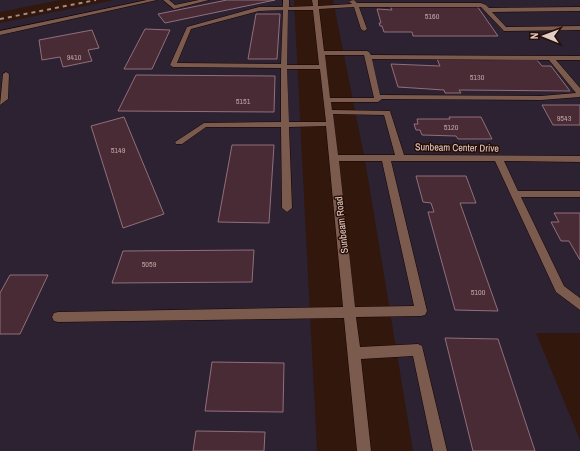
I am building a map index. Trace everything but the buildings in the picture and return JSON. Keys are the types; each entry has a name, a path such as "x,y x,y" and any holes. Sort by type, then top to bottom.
{"street":[{"path":"0,32 154,0"},
{"path":"166,0 174,7 206,0"},
{"path":"286,0 284,67 287,208"},
{"path":"350,0 356,4 364,29"},
{"path":"323,67 173,66 189,28 259,8 286,8 315,4 480,5 487,10 504,29 580,28"},
{"name":"Sunbeam Road","path":"315,4 329,112 364,451"},
{"path":"487,10 580,9"},
{"path":"321,53 367,53 378,100 327,100"},
{"path":"368,57 580,58"},
{"path":"551,58 580,94"},
{"path":"0,103 4,99 2,89 6,74"},
{"path":"377,97 541,98 580,94"},
{"path":"329,112 387,113 400,158"},
{"path":"179,142 204,125 330,124"},
{"name":"Sunbeam Center Drive","path":"334,158 580,159"},
{"path":"58,317 421,311 386,158"},
{"path":"498,159 560,289 580,305"},
{"path":"514,194 580,194"},
{"path":"354,353 418,350 440,451"}],"shaded area":[{"path":"0,0 60,0 0,12"},
{"path":"114,0 294,0 317,451 0,451 0,23"},
{"path":"333,0 580,0 580,333 536,333 580,440 580,451 413,451 366,166"}],"railway":[{"path":"0,19 96,0"}]}
